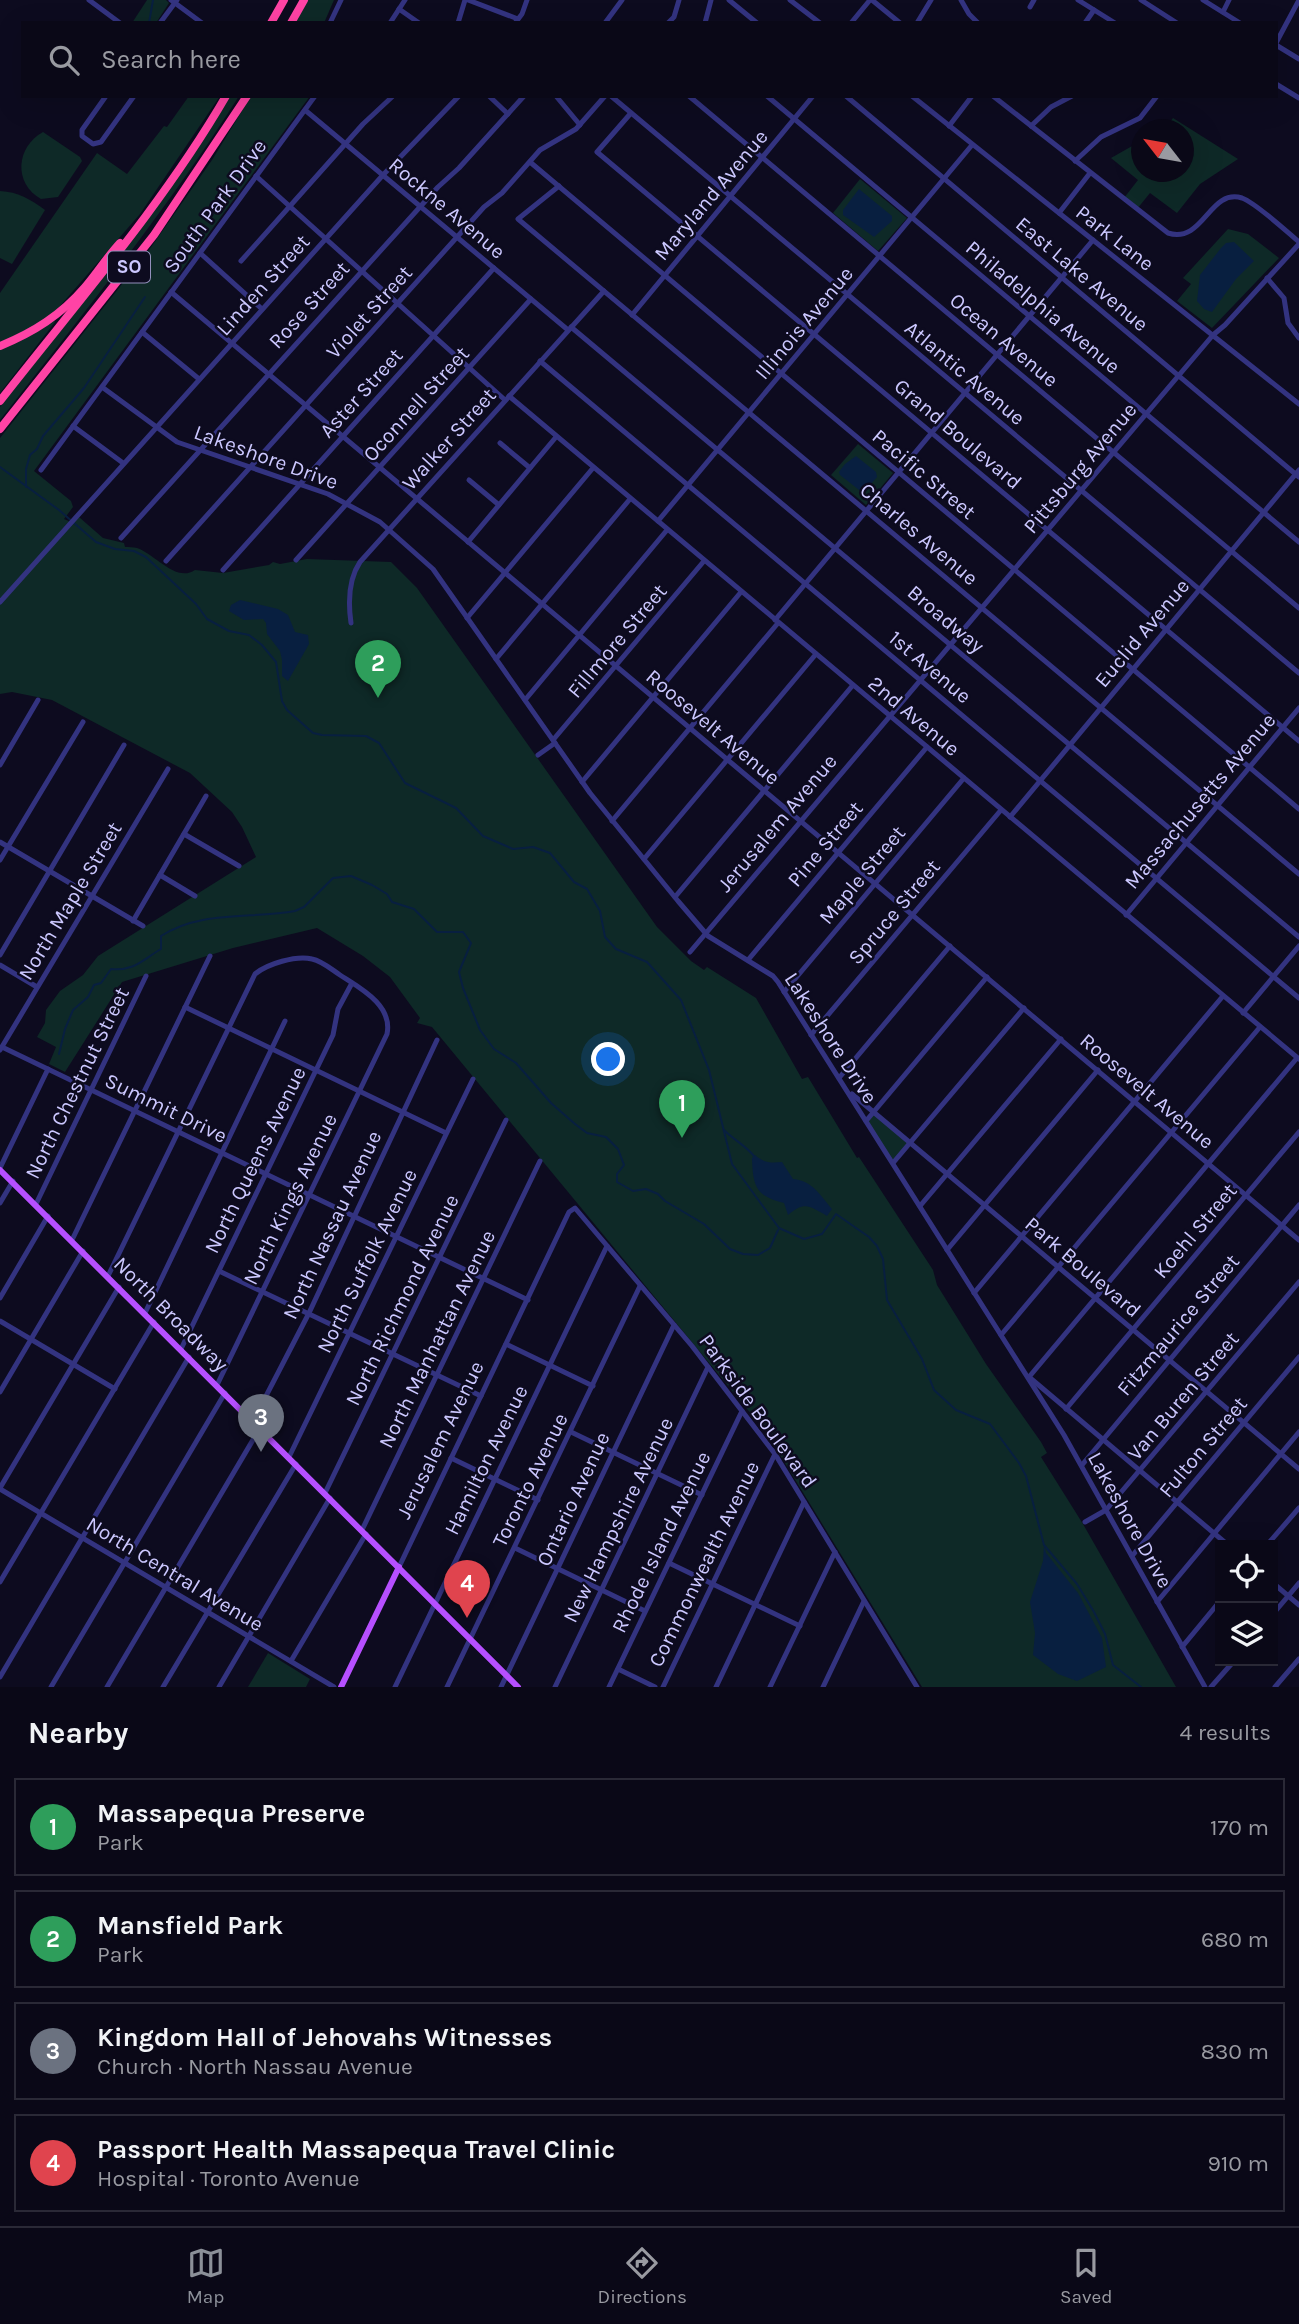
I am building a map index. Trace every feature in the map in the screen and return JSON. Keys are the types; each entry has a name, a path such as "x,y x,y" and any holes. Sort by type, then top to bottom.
{"highway":[{"path":"272,21 284,0"},
{"path":"292,21 304,0"},
{"name":"SO","path":"0,401 148,213 225,98"},
{"name":"SO","path":"0,429 154,235 246,98"},
{"path":"0,346 32,332 63,310 148,213"}],"main road":[{"name":"North Broadway","path":"0,1169 435,1603"},
{"name":"Jerusalem Avenue","path":"341,1687 399,1567"},
{"path":"435,1603 518,1687"}],"street":[{"path":"89,0 117,21"},
{"path":"331,21 341,0"},
{"path":"391,21 405,0"},
{"path":"459,21 467,0 516,21 527,0"},
{"path":"606,21 622,0"},
{"path":"670,21 679,0"},
{"path":"706,21 711,0"},
{"path":"729,0 755,21"},
{"path":"790,0 817,21"},
{"path":"853,21 871,0 897,21"},
{"path":"918,21 931,0"},
{"path":"961,0 976,21"},
{"path":"1030,7 1034,0"},
{"path":"1078,0 1112,21"},
{"path":"1203,0 1237,21"},
{"path":"1223,12 1229,0"},
{"path":"1278,41 1297,8 1298,0"},
{"path":"161,21 174,1 199,21"},
{"path":"1144,1 1174,21"},
{"path":"399,9 416,21"},
{"path":"1086,21 1094,10"},
{"path":"674,16 679,21"},
{"path":"1278,45 1299,59"},
{"path":"1278,85 1299,98"},
{"path":"105,98 82,130 82,136 93,144 101,142 133,98"},
{"name":"South Park Drive","path":"41,470 314,98"},
{"path":"241,261 391,98"},
{"name":"Linden Street","path":"0,602 383,175 457,98"},
{"path":"491,98 508,114"},
{"name":"Rose Street","path":"121,538 420,206 522,98"},
{"path":"558,98 580,125"},
{"name":"Violet Street","path":"166,561 457,237 540,150 580,125 603,98"},
{"name":"Atlantic Avenue","path":"613,98 1299,673"},
{"name":"Ocean Avenue","path":"692,98 1299,608"},
{"name":"Philadelphia Avenue","path":"769,98 1299,542"},
{"name":"Maryland Avenue","path":"632,314 811,98"},
{"name":"East Lake Avenue","path":"848,98 1298,474"},
{"name":"Park Lane","path":"914,98 1299,404"},
{"path":"949,126 970,98"},
{"path":"996,98 1168,233 1179,235 1191,232 1219,202 1236,197 1248,201 1299,243"},
{"path":"1031,126 1051,107 1068,98"},
{"path":"1075,161 1101,137 1140,118 1155,98"},
{"name":"Rockne Avenue","path":"305,110 570,329"},
{"name":"Grand Boulevard","path":"631,113 597,152 1299,741"},
{"name":"Illinois Avenue","path":"658,521 972,145"},
{"name":"Pacific Street","path":"530,162 1299,808"},
{"path":"1059,214 1090,173"},
{"name":"2nd Avenue","path":"256,176 469,368 658,521 1298,1059"},
{"name":"Charles Avenue","path":"559,186 518,219 1299,874"},
{"path":"612,821 777,622 805,583 1093,240"},
{"name":"Pittsburg Avenue","path":"890,716 1178,375 1299,243"},
{"path":"200,253 262,309"},
{"name":"Aster Street","path":"223,570 494,268"},
{"path":"1267,278 1284,298 1288,323 1299,338"},
{"name":"Walker Street","path":"351,623 349,607 353,574 360,562 604,291"},
{"name":"Roosevelt Avenue","path":"171,292 1299,1240"},
{"name":"Oconnell Street","path":"296,560 531,299"},
{"name":"Broadway","path":"570,329 1299,937"},
{"path":"142,332 199,379"},
{"name":"1st Avenue","path":"540,361 1299,998"},
{"name":"Lakeshore Drive","path":"102,387 177,442 328,494 347,504 389,529 433,569 582,782 675,897 706,934 773,976 1029,1377 1082,1465 1205,1687"},
{"path":"73,426 123,463"},
{"path":"468,541 556,437"},
{"path":"500,443 530,468"},
{"path":"467,618 593,468"},
{"name":"Euclid Avenue","path":"1010,817 1298,474"},
{"path":"469,480 499,505"},
{"path":"496,659 630,499"},
{"path":"525,700 667,530"},
{"name":"Fillmore Street","path":"538,755 554,742 704,561"},
{"path":"582,782 741,592"},
{"path":"644,859 816,654"},
{"path":"675,897 853,685"},
{"path":"0,765 38,700"},
{"name":"Massachusetts Avenue","path":"1126,915 1299,708"},
{"name":"Jerusalem Avenue","path":"690,952 890,716"},
{"path":"0,860 83,722"},
{"path":"0,955 124,745"},
{"name":"Pine Street","path":"748,960 927,747"},
{"name":"North Maple Street","path":"1,1049 168,769"},
{"name":"Maple Street","path":"784,992 964,778"},
{"path":"133,920 206,796"},
{"name":"Spruce Street","path":"811,1035 1001,810"},
{"path":"184,834 239,866"},
{"path":"0,842 143,926"},
{"path":"160,875 195,896"},
{"path":"839,1078 950,946"},
{"path":"1243,1013 1299,946"},
{"path":"72,1240 210,956"},
{"path":"108,1276 253,977 258,972 296,959 311,959 352,983"},
{"path":"0,965 37,987"},
{"name":"North Chestnut Street","path":"36,1204 146,976"},
{"path":"866,1121 987,977"},
{"name":"North Kings Avenue","path":"217,1385 387,1034 388,1024 384,1013 373,999 352,983"},
{"name":"North Queens Avenue","path":"181,1349 333,1035 342,1001 352,983"},
{"path":"974,1293 1223,996"},
{"path":"185,1007 446,1133"},
{"path":"893,1163 1024,1008"},
{"path":"145,1313 285,1021"},
{"path":"1001,1335 1260,1027"},
{"path":"920,1206 1061,1039"},
{"name":"North Nassau Avenue","path":"253,1422 309,1314 438,1040"},
{"name":"Summit Drive","path":"1,1049 48,1069 528,1300"},
{"path":"1222,1540 1029,1377 1298,1059"},
{"path":"0,1169 48,1069"},
{"path":"947,1250 1098,1070"},
{"name":"North Suffolk Avenue","path":"289,1457 472,1079"},
{"name":"Park Boulevard","path":"846,1090 1299,1469"},
{"name":"North Richmond Avenue","path":"219,1687 328,1496 506,1120"},
{"name":"Koehl Street","path":"1066,1409 1299,1132"},
{"name":"North Manhattan Avenue","path":"291,1661 364,1532 540,1161"},
{"path":"0,1203 13,1181"},
{"name":"Fitzmaurice Street","path":"1082,1465 1299,1205"},
{"name":"Jerusalem Avenue","path":"399,1567 572,1208"},
{"name":"Parkside Boulevard","path":"572,1208 579,1210 674,1325 775,1454 917,1687"},
{"path":"0,1298 48,1216"},
{"name":"Hamilton Avenue","path":"394,1687 607,1246"},
{"path":"0,1392 83,1251"},
{"path":"219,1270 481,1396"},
{"name":"Van Buren Street","path":"1085,1522 1106,1510 1140,1472 1299,1282"},
{"name":"Toronto Avenue","path":"447,1687 640,1286"},
{"path":"0,1488 118,1287"},
{"path":"0,1321 115,1389"},
{"path":"0,1582 154,1322"},
{"name":"Ontario Avenue","path":"502,1687 674,1325"},
{"path":"506,1344 593,1386"},
{"path":"0,1677 189,1357"},
{"name":"Fulton Street","path":"1132,1556 1299,1357"},
{"name":"New Hampshire Avenue","path":"555,1687 708,1367"},
{"path":"51,1687 225,1393"},
{"name":"Rhode Island Avenue","path":"609,1687 742,1411"},
{"path":"107,1687 260,1428"},
{"path":"571,1432 702,1495"},
{"path":"1157,1602 1299,1432"},
{"name":"Commonwealth Avenue","path":"663,1687 775,1454"},
{"path":"451,1458 538,1500"},
{"path":"163,1687 296,1464"},
{"name":"North Central Avenue","path":"0,1488 334,1687"},
{"path":"716,1687 804,1502"},
{"path":"1271,1540 1299,1508"},
{"path":"515,1548 645,1611"},
{"path":"770,1687 835,1552"},
{"path":"669,1563 800,1626"},
{"path":"1278,1608 1299,1583"},
{"path":"1278,1587 1299,1605"},
{"path":"823,1687 864,1601"},
{"path":"1182,1647 1218,1603"},
{"path":"1275,1687 1296,1667 1299,1659"},
{"path":"1212,1687 1230,1666"},
{"path":"618,1669 655,1687"}],"green space":[{"path":"147,0 166,0 169,3 157,21 133,21"},
{"path":"308,0 334,0 325,21 296,21"},
{"path":"188,98 219,98 140,214 53,314 36,327 0,342 0,293 97,153 127,174 164,126 167,127"},
{"path":"229,98 238,98 124,261 0,420 0,407 128,244"},
{"path":"250,98 309,98 34,471 71,501 73,507 64,519 73,523 79,517 103,538 144,551 180,573 195,570 223,573 273,562 280,564 307,559 391,562 417,588 657,927 691,961 704,970 707,967 756,998 802,1079 808,1077 857,1158 859,1157 933,1270 937,1285 986,1364 1041,1442 1047,1453 1041,1457 1083,1524 1176,1687 922,1687 766,1432 432,1027 417,1023 420,1018 390,977 363,956 317,928 233,948 122,982 65,1072 49,1064 56,1047 37,1037 45,1023 46,1010 60,991 83,975 98,956 256,857 232,812 190,773 52,700 12,692 0,694 0,438 149,250 212,160"},
{"path":"1194,131 1238,159 1200,184 1177,213 1150,193 1137,209 1124,198 1136,182 1194,182"},
{"path":"43,132 82,161 58,197 41,199 26,184 21,165 27,147"},
{"path":"1131,147 1131,174 1111,158"},
{"path":"860,179 907,218 878,251 833,213"},
{"path":"0,191 24,197 45,210 12,264 0,258"},
{"path":"1228,229 1248,234 1279,258 1212,328 1177,301 1191,284 1183,278"},
{"path":"54,320 0,393 0,348 38,331"},
{"path":"858,444 893,473 866,505 831,475"},
{"path":"873,1112 910,1143 893,1163 866,1121"},
{"path":"268,1653 310,1679 306,1687 248,1687"}],"water":[{"path":"859,189 892,216 892,221 874,237 843,215 843,210"},
{"path":"1234,242 1254,261 1236,279 1212,312 1204,309 1197,301 1200,275 1226,243"},
{"path":"856,456 876,472 877,477 863,493 839,472"},
{"path":"240,600 278,609 288,615 295,632 308,635 309,644 288,681 282,676 280,651 267,634 263,619 244,620 229,611 231,605"},
{"path":"755,1155 768,1162 782,1162 793,1179 800,1180 816,1190 832,1209 827,1216 807,1207 799,1208 788,1215 784,1203 762,1193 753,1176 752,1158"},
{"path":"1044,1545 1046,1553 1078,1593 1102,1638 1106,1667 1077,1681 1058,1674 1033,1655 1035,1633 1030,1602 1043,1561"}],"waterway":[{"path":"149,21 153,0"},
{"path":"26,487 26,469 30,455 84,388 145,297"},
{"path":"0,467 59,510 96,542 115,549 134,551 146,557 196,604 207,619 229,631 249,635 262,645 276,662 282,701 287,710 313,733 366,736 379,743 405,783 456,808 483,836 513,849 533,847 550,853 574,882 587,889 600,911 605,937 616,949 647,962 681,1000 709,1070 732,1164 779,1228 804,1239 822,1234 836,1214 869,1237 877,1246 883,1259 887,1300 922,1359 934,1390 956,1410 990,1424 1019,1463 1026,1476 1044,1545 1077,1584 1094,1612 1105,1634 1113,1665 1141,1687"},
{"path":"59,1054 73,1010 88,997 94,985 101,983 111,969 132,966 161,949 161,936 176,928 209,919 295,911 304,907 333,878 351,876 387,894 392,902 414,909 437,932 463,932 471,943 459,972 480,1030 494,1049 516,1063 551,1103 575,1124 587,1133 606,1137 618,1149 624,1165 617,1174 617,1182 633,1191 646,1189 658,1194 704,1224 730,1249 743,1254 758,1255 770,1248 778,1230"},
{"path":"724,1130 754,1156"}],"place":[{"name":"Mansfield Park","path":"378,698"},
{"name":"Massapequa Preserve","path":"682,1138"},
{"name":"Kingdom Hall of Jehovahs Witnesses","path":"261,1452"},
{"name":"Passport Health Massapequa Travel Clinic","path":"467,1618"}]}
